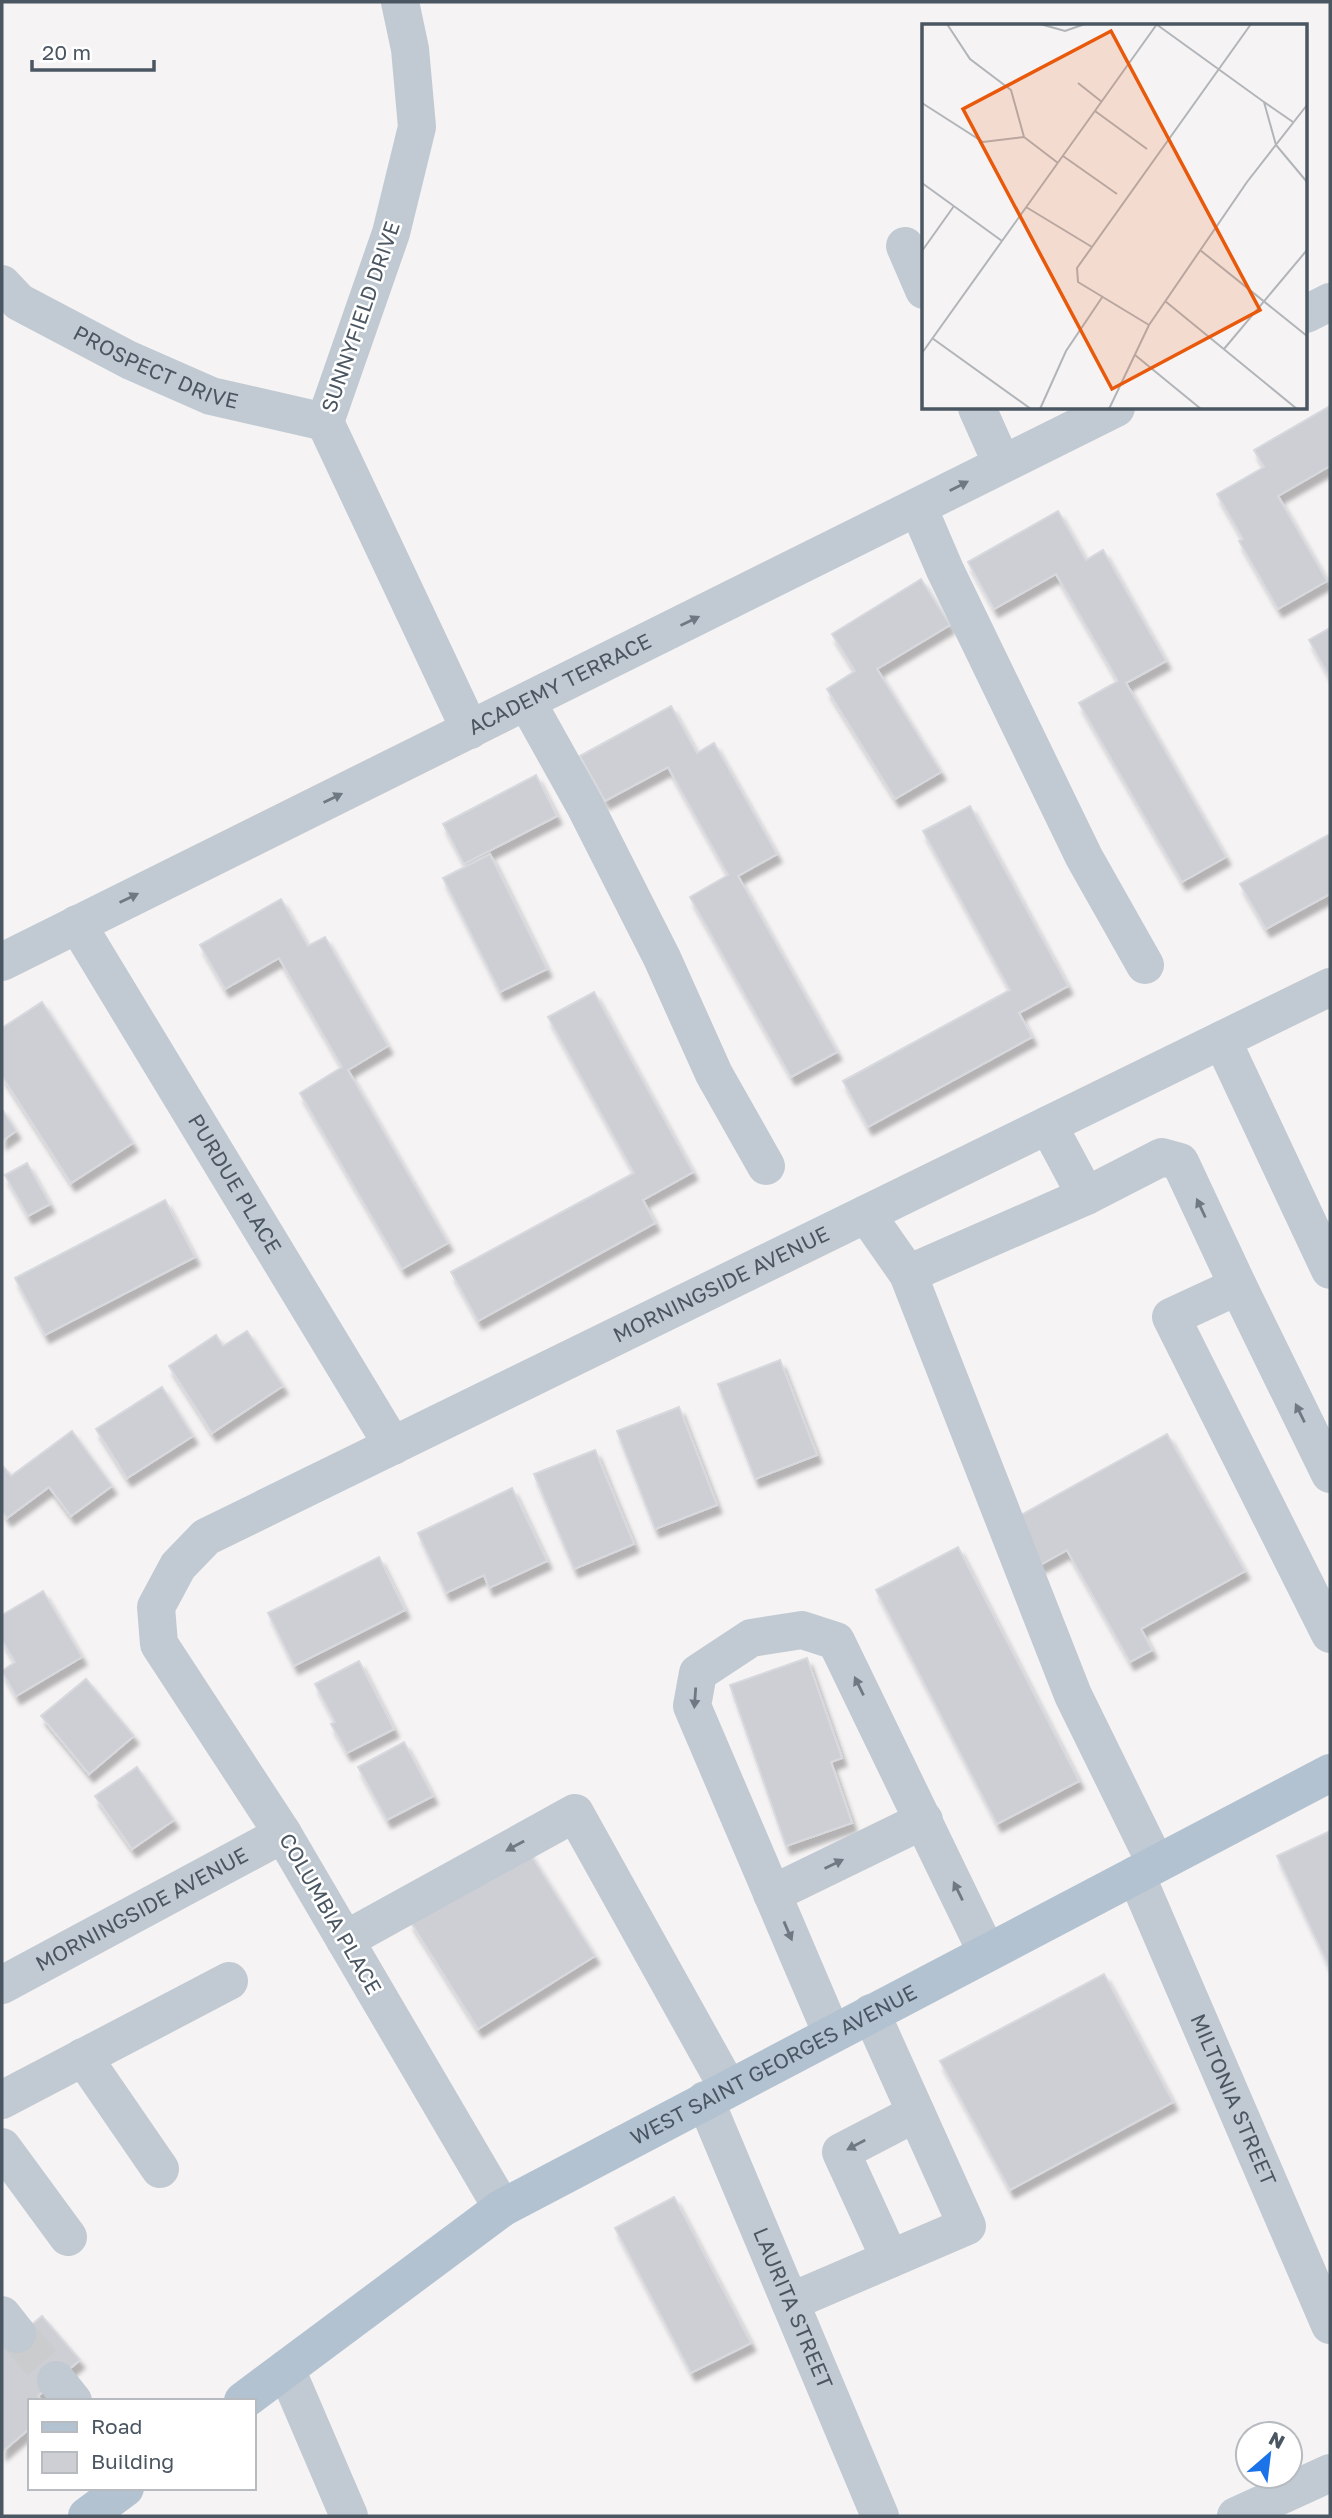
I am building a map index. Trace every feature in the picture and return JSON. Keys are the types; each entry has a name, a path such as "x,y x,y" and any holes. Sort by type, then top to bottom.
{"main road":[{"name":"WEST SAINT GEORGES AVENUE","path":"246,2399 502,2208 1330,1773"},
{"path":"87,2516 122,2490"}],"street":[{"name":"SUNNYFIELD DRIVE","path":"400,2 410,49 417,127 391,233 325,422 470,730"},
{"path":"905,246 922,285"},
{"name":"PROSPECT DRIVE","path":"2,284 19,302 129,360 211,396 325,422"},
{"path":"1308,313 1330,302"},
{"path":"978,410 1002,464"},
{"name":"ACADEMY TERRACE","path":"2,962 1112,410"},
{"path":"918,507 945,570 1084,857 1145,964"},
{"path":"527,702 585,806 662,958 714,1074 766,1166"},
{"name":"PURDUE PLACE","path":"77,924 393,1446"},
{"name":"MORNINGSIDE AVENUE","path":"158,1624 156,1607 178,1566 206,1537 1330,987"},
{"path":"1222,1040 1330,1270"},
{"path":"1048,1125 1086,1196"},
{"path":"908,1274 1086,1196 1162,1157 1180,1162 1330,1474"},
{"name":"MILTONIA STREET","path":"866,1214 908,1274 1073,1695 1330,2325"},
{"path":"1238,1286 1171,1317 1330,1634"},
{"name":"COLUMBIA PLACE","path":"158,1624 159,1643 283,1834 502,2208"},
{"path":"832,2034 692,1706 698,1673 751,1638 802,1630 836,1641 987,1952"},
{"name":"LAURITA STREET","path":"345,1940 575,1813 717,2094 790,2302 880,2516"},
{"path":"772,1894 923,1820"},
{"name":"MORNINGSIDE AVENUE","path":"2,1986 283,1834"},
{"path":"2,2099 229,1981"},
{"path":"790,2302 967,2226 871,2013"},
{"path":"83,2057 160,2169"},
{"path":"890,2259 841,2152 916,2113"},
{"path":"2,2147 68,2237"},
{"path":"286,2369 349,2516"},
{"path":"1236,2516 1330,2473"}],"building":[{"path":"1330,406 1330,466 1278,496 1327,581 1278,609 1239,541 1243,539 1217,494 1264,467 1254,450"},
{"path":"1058,511 1086,560 1103,550 1166,661 1126,683 1226,857 1182,882 1079,703 1118,681 1056,574 994,609 968,562"},
{"path":"921,579 950,625 877,669 941,772 895,799 827,689 855,671 832,634"},
{"path":"1330,628 1330,678 1309,640"},
{"path":"671,706 697,753 714,743 777,854 738,876 837,1052 791,1077 690,897 728,875 668,767 605,801 580,756"},
{"path":"536,775 557,816 464,864 443,824"},
{"path":"970,806 1068,986 1019,1013 1032,1037 868,1127 843,1081 1010,990 923,831"},
{"path":"1330,834 1330,894 1266,929 1240,884"},
{"path":"490,854 547,969 500,992 443,878"},
{"path":"281,899 308,946 325,937 388,1046 348,1070 448,1243 402,1269 300,1093 342,1067 279,958 225,989 200,945"},
{"path":"594,992 693,1172 643,1200 655,1223 478,1321 451,1272 634,1173 548,1017"},
{"path":"42,1002 133,1143 71,1183 2,1076 2,1028"},
{"path":"2,1109 16,1131 2,1141"},
{"path":"27,1163 50,1204 28,1216 5,1175"},
{"path":"165,1200 195,1257 45,1335 15,1278"},
{"path":"247,1331 283,1386 212,1433 169,1366 216,1335 223,1346"},
{"path":"780,1360 817,1455 755,1479 718,1384"},
{"path":"162,1387 193,1436 127,1478 96,1429"},
{"path":"679,1407 717,1505 655,1529 617,1431"},
{"path":"72,1431 112,1486 71,1516 49,1487 7,1518 2,1511 2,1465 11,1476"},
{"path":"1167,1434 1245,1571 1141,1629 1152,1650 1130,1662 1067,1550 1040,1565 1014,1519"},
{"path":"595,1450 634,1544 574,1569 534,1474"},
{"path":"512,1488 547,1561 489,1588 484,1575 446,1593 418,1533"},
{"path":"958,1547 1079,1781 997,1824 876,1590"},
{"path":"379,1557 405,1610 294,1666 268,1613"},
{"path":"43,1591 82,1657 16,1696 2,1671 15,1662 2,1640 2,1615"},
{"path":"807,1658 842,1758 831,1762 852,1823 786,1846 730,1685"},
{"path":"359,1661 394,1729 347,1753 331,1724 335,1722 315,1684"},
{"path":"86,1679 134,1736 89,1774 41,1716"},
{"path":"404,1742 433,1796 387,1820 358,1767"},
{"path":"137,1767 174,1820 132,1849 95,1796"},
{"path":"1330,1831 1330,1969 1277,1856"},
{"path":"527,1849 595,1956 478,2029 410,1921"},
{"path":"1104,1974 1173,2102 1010,2190 940,2061"},
{"path":"674,2197 751,2343 691,2373 615,2228"},
{"path":"42,2316 80,2360 38,2396 40,2399 28,2399 28,2430 2,2452 2,2338 8,2345"}],"tunnel":[{"path":"17,2334 56,2380"}]}
